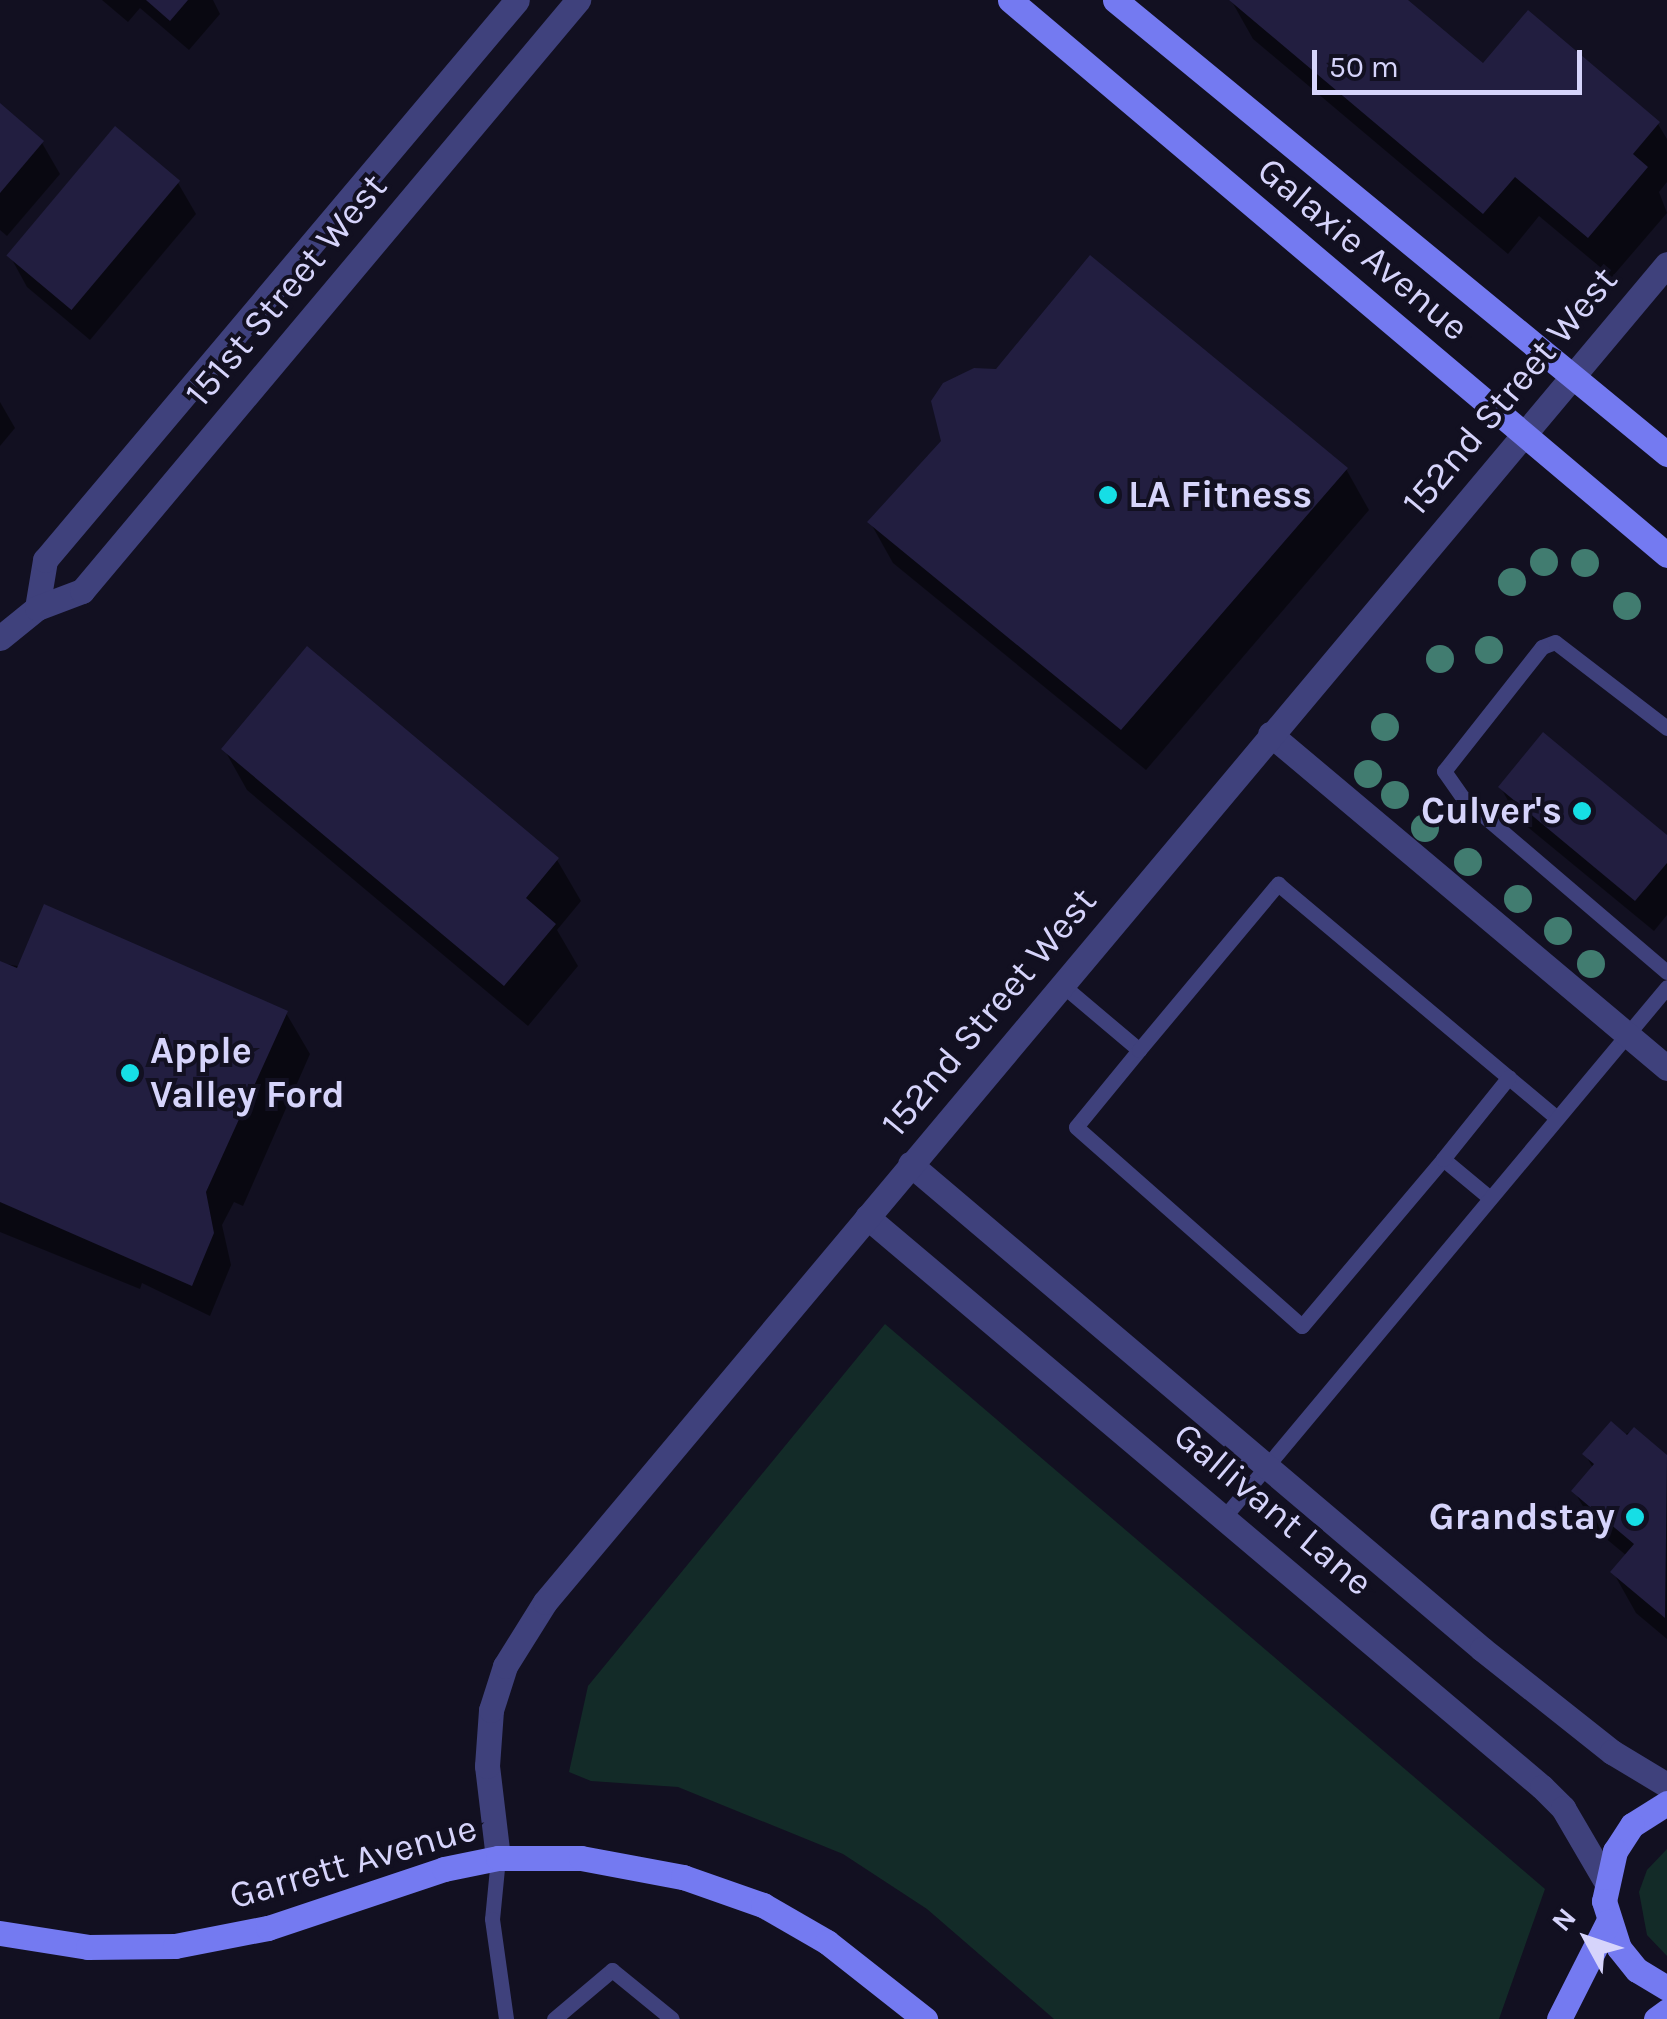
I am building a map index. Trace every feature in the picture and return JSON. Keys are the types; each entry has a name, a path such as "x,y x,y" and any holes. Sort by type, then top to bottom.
{"street":[{"name":"151st Street West","path":"37,608 45,560 517,0"},
{"name":"151st Street West","path":"0,638 37,608 82,591 578,0"},
{"name":"Galaxie Avenue","path":"1010,0 1667,556"},
{"name":"Galaxie Avenue","path":"1115,0 1667,454"},
{"name":"152nd Street West","path":"498,1858 488,1735 497,1690 517,1644 910,1164 1667,264"},
{"path":"1270,734 1667,1068"},
{"name":"Gallivant Lane","path":"910,1164 1268,1463 1550,1706 1667,1785"},
{"name":"Gallivant Lane","path":"867,1217 1542,1787 1563,1808 1605,1880"},
{"path":"1667,1803 1632,1826 1605,1880 1608,1922 1637,1970 1667,1988"},
{"name":"Garrett Avenue","path":"0,1934 130,1949 218,1940 498,1858 581,1858 719,1887 827,1942 925,2019"},
{"path":"1559,2019 1608,1922"},
{"path":"1656,2019 1667,2011"}],"lane":[{"path":"1667,728 1566,645 1542,646 1448,759 1448,782 1667,972"},
{"path":"1509,1077 1302,1326 1076,1127 1278,884 1509,1077 1557,1118"},
{"path":"1061,984 1139,1050"},
{"path":"1225,1516 1667,987"},
{"path":"1443,1160 1490,1198"},
{"path":"498,1858 492,1920 506,2019"},
{"path":"554,2019 612,1970 672,2019"}],"green space":[{"path":"885,1324 1545,1889 1499,2019 1054,2019 927,1909 843,1854 678,1787 591,1781 569,1772 588,1686"},
{"path":"1667,1849 1667,1956 1647,1935 1639,1892 1647,1870"}],"building":[{"path":"146,0 188,0 170,21"},
{"path":"1229,0 1408,0 1483,63 1528,10 1660,122 1633,154 1648,167 1588,238 1515,177 1483,214"},
{"path":"0,103 44,141 0,193"},
{"path":"115,126 180,181 71,310 6,255"},
{"name":"LA Fitness","path":"1090,255 1348,468 1121,730 867,522 941,441 931,401 943,383 974,368 996,369"},
{"path":"307,646 559,858 526,898 556,924 504,986 221,749"},
{"name":"Culver's","path":"1543,732 1667,835 1667,863 1635,901 1498,787"},
{"name":"Apple Valley Ford","path":"44,904 288,1011 206,1192 214,1233 192,1286 0,1202 0,961 17,968"},
{"name":"Grandstay","path":"1611,1421 1627,1435 1634,1427 1667,1455 1665,1618 1610,1572 1634,1544 1571,1491 1594,1464 1582,1454"}],"place":[{"name":"LA Fitness","path":"1108,495"},
{"name":"Culver's","path":"1582,811"},
{"name":"Apple Valley Ford","path":"130,1073"},
{"name":"Grandstay","path":"1635,1517"}]}
